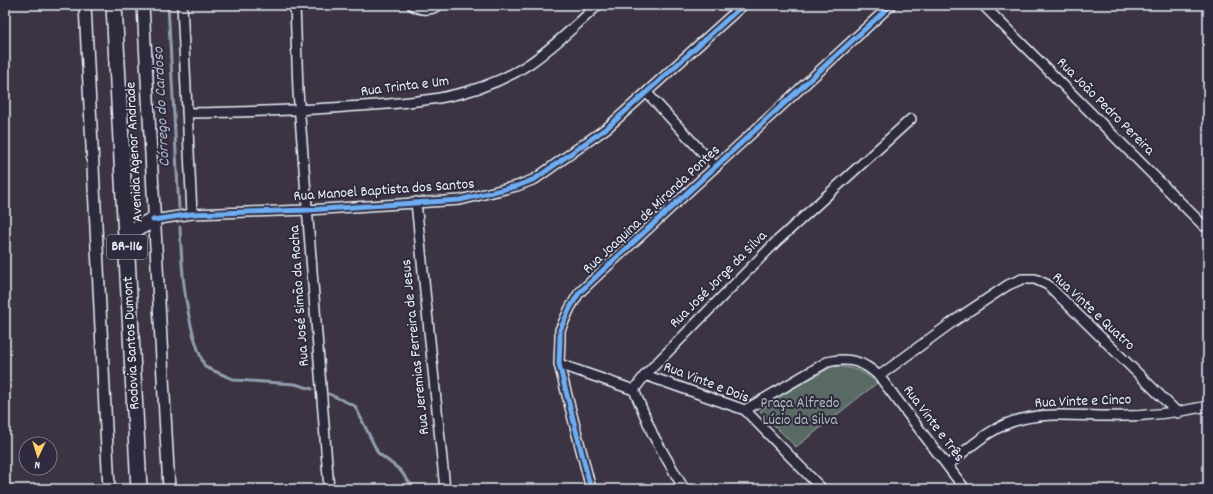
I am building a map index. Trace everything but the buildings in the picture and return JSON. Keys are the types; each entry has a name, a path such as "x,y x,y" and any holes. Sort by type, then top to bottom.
{"highway":[{"name":"Rodovia Santos Dumont","path":"114,5 139,489"},
{"path":"126,234 153,220"}],"street":[{"path":"85,5 109,489"},
{"name":"Avenida Agenor Andrade","path":"143,5 153,220 169,489"},
{"path":"182,5 192,214"},
{"name":"Rua José Simão da Rocha","path":"295,5 299,110 329,489"},
{"path":"412,5 420,9 428,10 439,5"},
{"name":"Rua Trinta e Um","path":"187,113 299,110 438,100 498,80 529,64 546,52 598,5"},
{"name":"Rua Manoel Baptista dos Santos","path":"153,220 192,214 308,210 460,200 479,197 516,186 535,179 608,127 743,5"},
{"name":"Rua Joaquina de Miranda Pontes","path":"591,489 559,364 560,330 579,293 891,5"},
{"name":"Rua João Pedro Pereira","path":"983,5 1204,226 1208,222"},
{"path":"647,93 716,167"},
{"name":"Rua José Jorge da Silva","path":"634,390 645,375 776,242 910,119"},
{"name":"Rua Jeremias Ferreira de Jesus","path":"416,202 445,489"},
{"name":"Rua Vinte e Quatro","path":"879,376 954,321 1008,285 1022,279 1035,279 1048,285 1178,412"},
{"path":"745,410 827,362 841,359 853,360 866,365 879,376"},
{"path":"559,364 634,390 653,435 684,489"},
{"name":"Rua Vinte e Dois","path":"645,375 745,410 822,489"},
{"name":"Rua Vinte e Três","path":"879,376 965,489"},
{"name":"Rua Vinte e Cinco","path":"948,465 978,440 998,428 1021,419 1044,416 1110,416 1178,412 1208,406"}],"green space":[{"name":"Praça Alfredo Lúcio da Silva","path":"833,366 857,370 867,375 877,383 796,447 760,411 780,396"}],"waterway":[{"name":"Córrego do Cardoso","path":"168,5 179,208"},
{"name":"Córrego do Cardoso","path":"180,227 182,263 189,316 198,350 205,367 235,380 295,384 312,389"},
{"name":"Córrego do Cardoso","path":"329,394 355,406 378,453 400,470 414,489"}],"cycle path":[{"path":"153,220 192,214 308,210 460,200 517,186 535,179 608,127 743,5"},
{"path":"591,489 559,364 560,330 579,293 891,5"}]}
